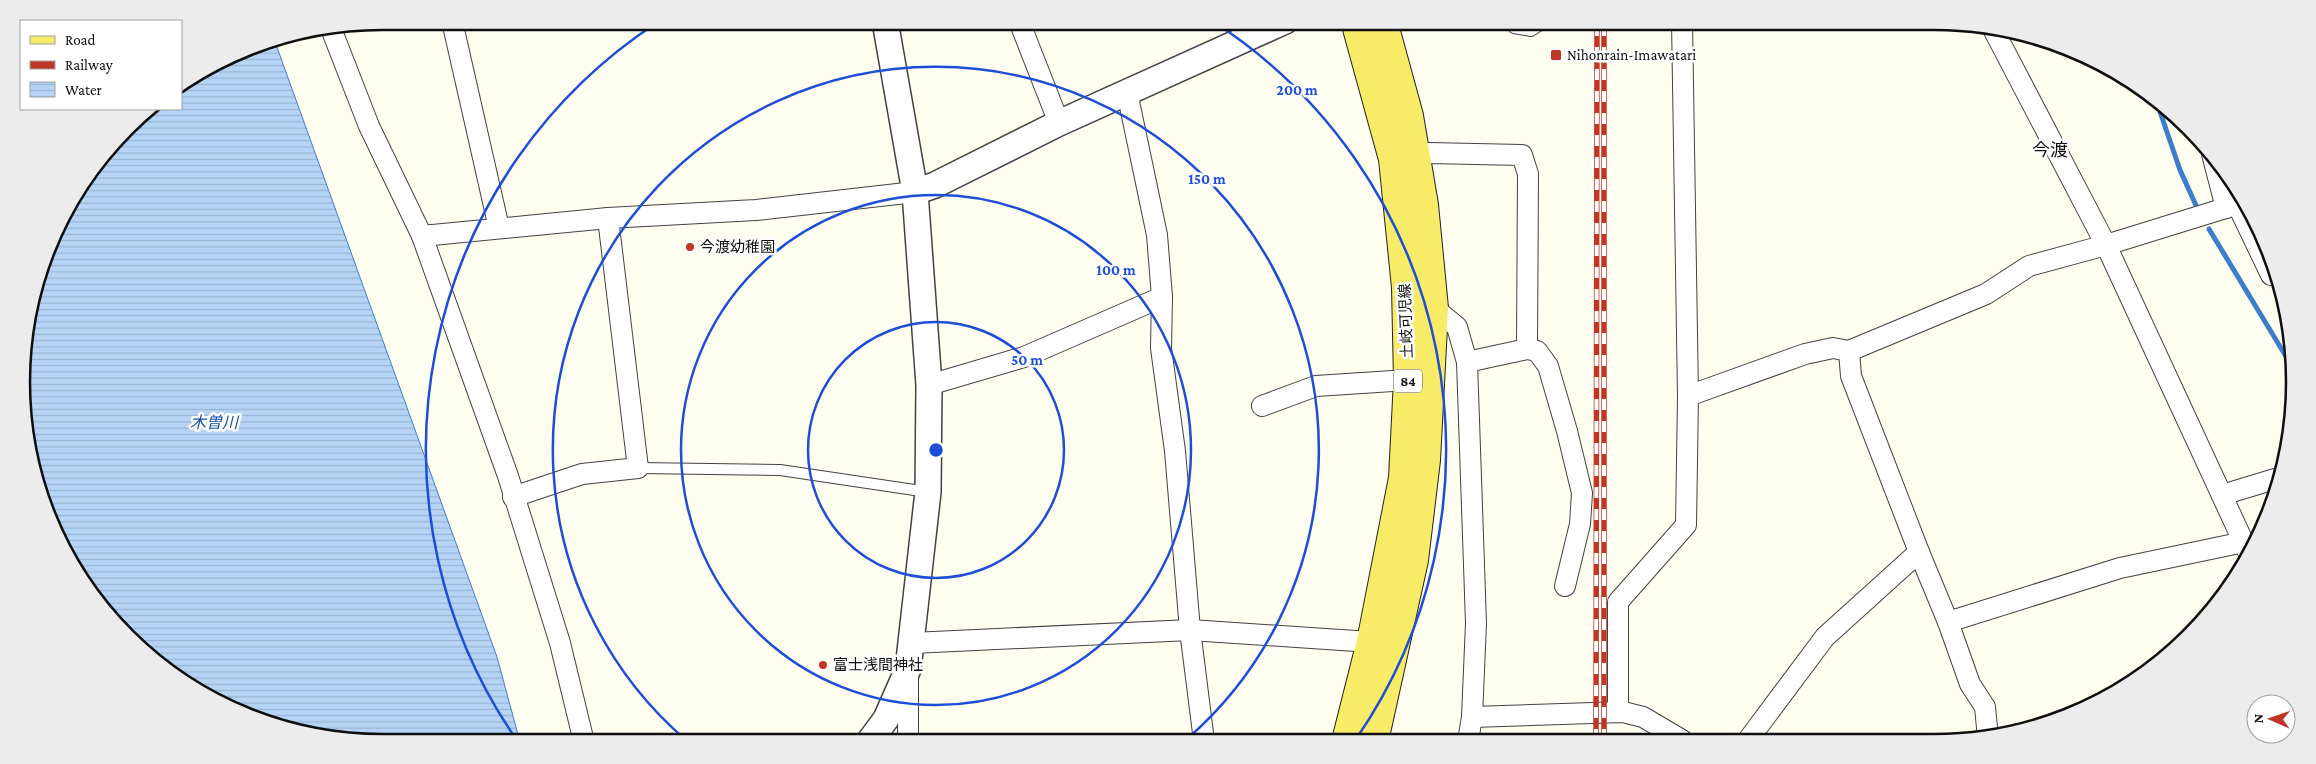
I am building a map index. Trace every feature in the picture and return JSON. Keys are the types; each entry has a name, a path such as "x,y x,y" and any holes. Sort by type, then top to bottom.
{"main road":[{"name":"土岐可児線","path":"1348,734 1371,642 1403,478 1408,380 1406,287 1393,159 1357,30"},
{"name":"土岐可児線","path":"1376,734 1414,560 1426,460 1434,308 1424,205 1409,116 1385,30"}],"street":[{"path":"454,30 499,228"},
{"path":"887,30 915,192 929,385 928,492 908,669 908,734"},
{"path":"1023,30 1059,123"},
{"path":"422,236 608,218 756,210 915,192 935,185 1059,123 1265,30"},
{"path":"1618,712 1618,602 1686,525 1688,396 1682,30"},
{"path":"333,34 369,126 422,236 508,476 560,643 582,734"},
{"path":"1997,36 2106,245 2246,546"},
{"path":"1127,92 1154,217 1162,296 1162,348 1175,451 1190,630 1205,734"},
{"path":"1416,158 1429,153 1522,156 1528,174 1527,349"},
{"path":"2227,186 2265,265"},
{"path":"1688,396 1805,354 1832,348 1849,351 1986,294 2029,266 2106,245 2236,205"},
{"path":"513,497 582,474 638,468 608,218"},
{"path":"929,385 1024,357 1162,296"},
{"path":"1434,308 1457,327 1467,362 1476,623 1472,717 1469,734"},
{"path":"1467,362 1527,349 1537,351 1548,366 1567,431 1582,493 1580,524 1565,586"},
{"path":"1849,351 1851,376 1948,622 1970,684 1984,707 1987,730"},
{"path":"1262,406 1316,386 1408,380"},
{"path":"2222,495 2272,480"},
{"path":"1948,622 2120,568 2244,548"},
{"path":"1752,734 1825,637 1919,552"},
{"path":"912,643 1190,630 1371,642"},
{"path":"874,734 886,719 908,669"},
{"path":"1472,717 1618,712 1643,717 1672,734"}],"lane":[{"path":"638,468 780,470 928,492"}],"water":[{"name":"木曽川","path":"277,47 497,657 518,734 359,733 336,731 291,722 226,698 186,675 150,647 117,614 89,578 66,538 42,473 33,428 31,405 30,382 33,336 42,291 49,269 66,226 77,206 89,186 117,150 159,110 182,110 182,92 226,66"}],"waterway":[{"path":"2160,113 2180,170 2199,212"},
{"path":"2209,229 2285,354"}],"railway":[{"path":"1596,734 1597,30"},
{"path":"1604,30 1604,734"}],"place":[{"name":"Nihonrain-Imawatari","path":"1556,55"},
{"name":"今渡幼稚園","path":"690,247"},
{"name":"富士浅間神社","path":"823,665"}],"district":[{"name":"今渡","path":"2050,150"}]}
